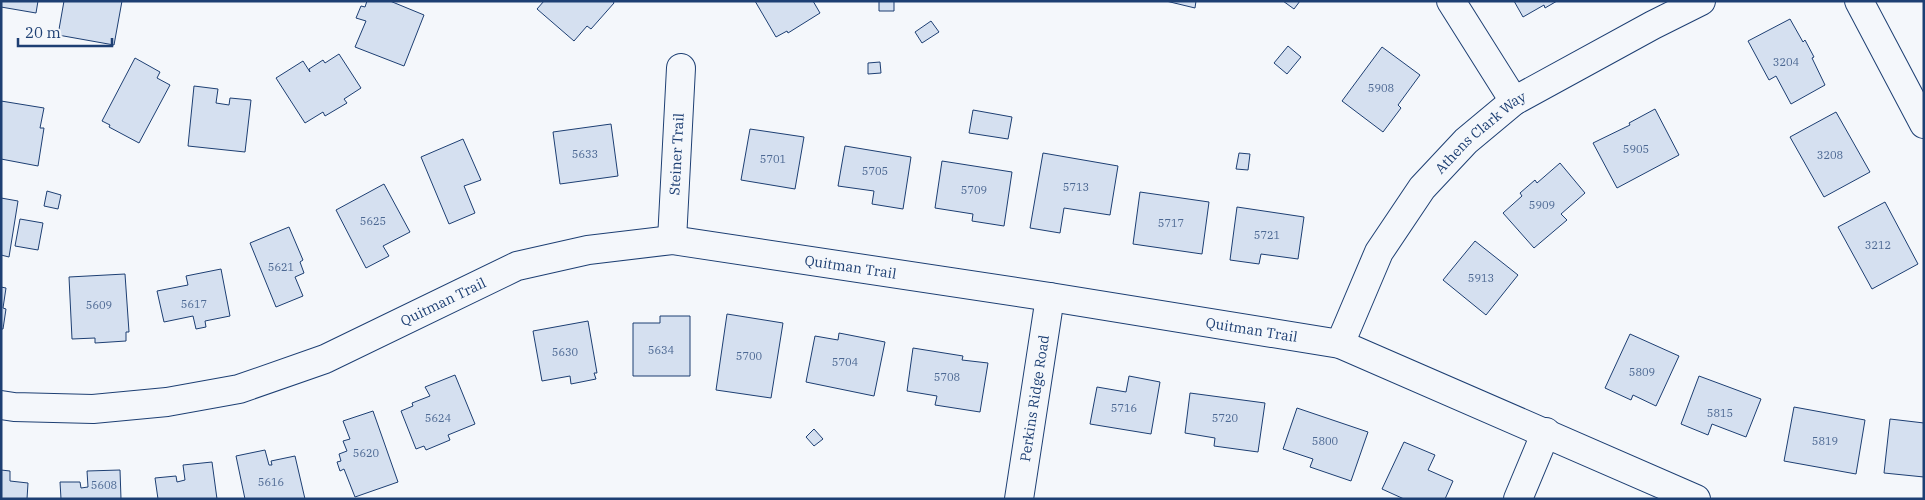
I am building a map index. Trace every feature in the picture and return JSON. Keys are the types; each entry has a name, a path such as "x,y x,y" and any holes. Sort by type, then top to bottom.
{"street":[{"path":"1452,1 1514,101"},
{"name":"Athens Clark Way","path":"1340,344 1380,252 1422,188 1466,140 1514,101 1701,1"},
{"path":"1859,1 1924,124"},
{"name":"Steiner Trail","path":"672,240 681,68"},
{"name":"Quitman Trail","path":"1,405 93,410 167,402 240,389 325,359 517,266 588,250 672,240 1050,297 1340,344 1546,432 1696,499"},
{"name":"Perkins Ridge Road","path":"1019,499 1050,297"},
{"path":"1518,499 1546,432"}],"building":[{"path":"1,1 38,1 36,13 1,7"},
{"path":"64,1 122,1 114,45 58,35"},
{"path":"367,1 390,1 424,15 404,66 355,47 366,21 356,18 361,6 365,7"},
{"path":"544,1 613,1 614,3 591,29 587,26 574,41 537,9"},
{"path":"755,1 813,1 820,13 788,33 787,31 776,37"},
{"path":"879,1 894,1 894,11 879,11"},
{"path":"1166,1 1196,1 1195,8"},
{"path":"1283,1 1300,1 1294,9"},
{"path":"1514,1 1557,1 1545,8 1544,5 1523,17"},
{"path":"1790,19 1803,42 1805,40 1825,85 1791,104 1776,76 1769,80 1748,41"},
{"path":"931,21 939,32 922,43 915,32"},
{"path":"1288,46 1301,57 1287,74 1274,63"},
{"path":"1382,47 1420,75 1398,105 1401,108 1383,132 1342,101"},
{"path":"339,54 361,88 344,99 347,103 325,116 323,112 305,123 276,78 303,61 310,72 309,69 323,60 325,63"},
{"path":"135,58 160,72 157,78 170,85 139,143 109,127 110,125 102,121"},
{"path":"880,62 881,73 868,74 868,63"},
{"path":"194,86 218,89 216,103 229,105 230,98 251,100 245,152 188,146"},
{"path":"1,101 44,108 40,128 44,128 38,166 1,159"},
{"path":"1655,109 1679,155 1617,188 1593,143 1630,125 1629,123"},
{"path":"973,110 1012,117 1008,139 969,133"},
{"path":"1836,112 1870,172 1824,197 1790,137"},
{"path":"611,124 618,176 560,184 553,132"},
{"path":"750,129 804,137 795,189 741,180"},
{"path":"463,139 481,180 464,186 475,213 449,224 421,157"},
{"path":"845,146 911,157 903,209 872,204 874,191 838,186"},
{"path":"1043,153 1118,166 1110,215 1064,208 1060,233 1030,228"},
{"path":"1239,153 1250,154 1248,170 1236,169"},
{"path":"942,161 1012,172 1004,226 972,221 973,214 935,208"},
{"path":"1560,163 1585,193 1561,214 1567,220 1534,248 1503,213 1522,196 1520,193 1535,180 1537,183"},
{"path":"384,184 410,232 383,246 389,256 366,268 336,210"},
{"path":"47,191 61,195 58,209 44,206"},
{"path":"1140,192 1209,202 1202,254 1133,244"},
{"path":"1,198 18,201 9,257 1,255"},
{"path":"1885,202 1918,264 1872,289 1838,227"},
{"path":"1237,207 1304,217 1298,259 1261,254 1259,264 1230,260"},
{"path":"20,219 43,223 38,250 15,246"},
{"path":"289,227 303,260 300,262 304,273 295,277 303,296 276,307 250,243"},
{"path":"1475,241 1518,275 1486,315 1443,280"},
{"path":"221,269 230,316 205,321 206,327 196,329 193,316 164,322 157,291 188,285 186,276"},
{"path":"125,274 129,332 126,332 126,341 95,343 95,338 72,339 69,277"},
{"path":"1,287 6,288 3,308 6,309 3,329 1,329"},
{"path":"727,314 783,323 771,398 716,390"},
{"path":"660,316 690,316 690,376 633,376 633,323 660,323"},
{"path":"588,321 597,373 594,373 596,379 571,384 570,376 542,381 533,331"},
{"path":"839,333 885,342 874,396 806,382 815,336 838,340"},
{"path":"1630,334 1679,356 1656,406 1633,395 1631,400 1605,388"},
{"path":"913,348 963,356 962,360 988,363 980,412 935,405 937,396 907,391"},
{"path":"455,375 475,424 448,435 450,440 426,450 424,446 416,449 401,411 413,406 412,403 430,396 425,387"},
{"path":"1129,376 1160,382 1151,434 1090,424 1097,387 1126,392"},
{"path":"1699,376 1761,399 1746,437 1712,424 1708,435 1681,424"},
{"path":"1190,393 1265,403 1258,452 1214,446 1215,438 1185,433"},
{"path":"1794,407 1865,420 1856,474 1784,461"},
{"path":"1297,408 1368,432 1351,481 1310,467 1313,459 1283,449"},
{"path":"373,411 398,482 355,497 344,469 340,471 337,462 341,461 339,454 347,451 343,441 350,439 343,421"},
{"path":"1890,419 1924,423 1924,477 1884,473"},
{"path":"814,429 823,439 814,446 806,437"},
{"path":"1404,442 1435,455 1428,470 1453,481 1445,499 1404,499 1382,489"},
{"path":"265,450 269,465 272,465 271,461 295,456 305,499 245,499 236,456"},
{"path":"212,462 217,499 158,499 155,478 176,476 177,482 185,480 183,465"},
{"path":"1,470 10,471 10,481 28,483 27,499 1,499"},
{"path":"120,470 121,499 61,499 60,482 80,482 81,488 88,487 87,471"}]}
